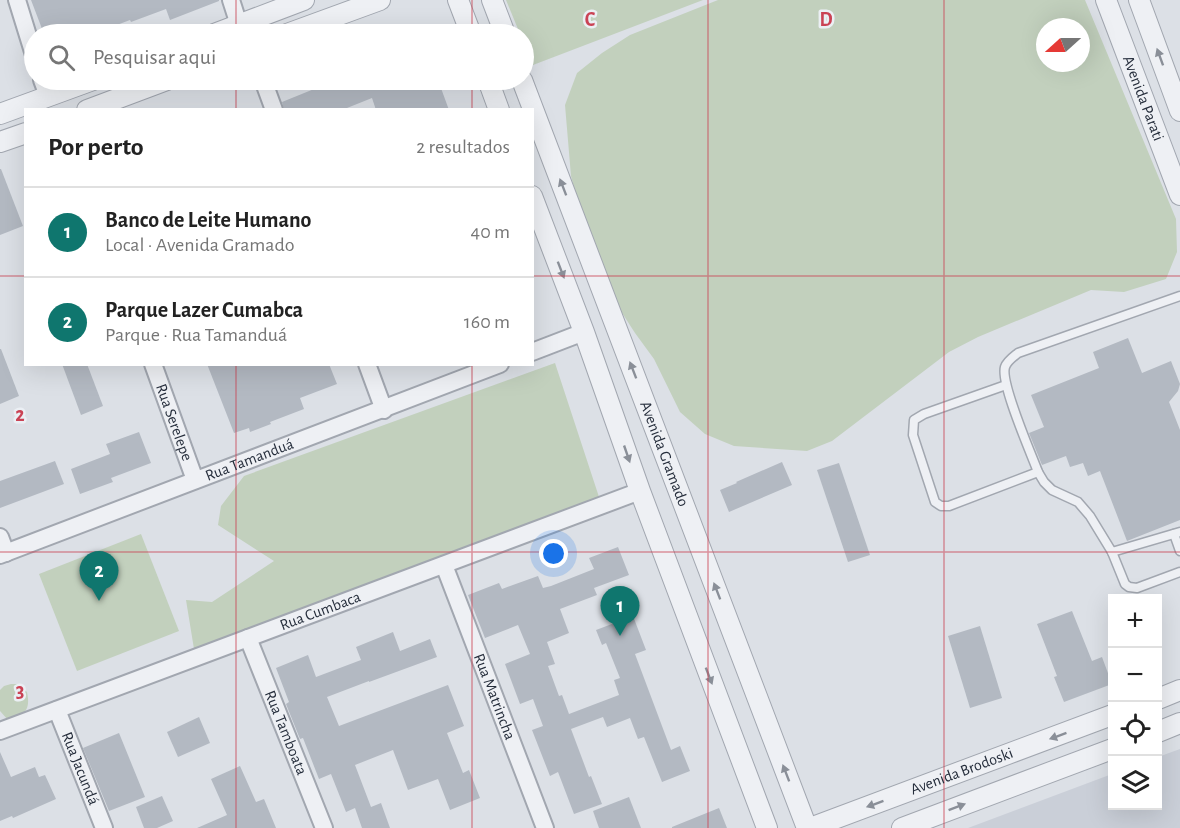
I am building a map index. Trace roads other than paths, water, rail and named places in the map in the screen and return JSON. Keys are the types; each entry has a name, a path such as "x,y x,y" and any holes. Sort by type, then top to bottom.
{"street":[{"path":"17,0 24,24"},
{"path":"231,0 239,24"},
{"path":"242,24 304,0"},
{"path":"314,24 380,0"},
{"path":"458,0 467,24"},
{"path":"492,0 501,24"},
{"name":"Avenida Parati","path":"1106,0 1180,195"},
{"name":"Avenida Parati","path":"1139,0 1179,108"},
{"path":"0,114 42,90"},
{"path":"92,108 140,90"},
{"path":"267,90 273,108"},
{"path":"492,90 499,108"},
{"name":"Avenida Gramado","path":"526,90 533,108"},
{"name":"Avenida Gramado","path":"534,111 809,828"},
{"path":"0,142 24,134"},
{"name":"Avenida Gramado","path":"534,201 766,828"},
{"path":"534,351 584,332"},
{"name":"Rua Serelepe","path":"154,366 195,480"},
{"path":"368,366 384,410"},
{"name":"Rua Tamanduá","path":"2,548 195,480 495,366"},
{"name":"Rua Cumbaca","path":"0,731 640,491"},
{"name":"Rua Matrincha","path":"444,565 545,828"},
{"name":"Rua Tamboata","path":"248,638 324,828"},
{"path":"1162,697 1180,690"},
{"name":"Rua Jacundá","path":"57,710 104,828"},
{"name":"Avenida Brodoski","path":"809,828 1108,717"},
{"path":"1162,730 1180,723"},
{"name":"Avenida Brodoski","path":"902,828 1108,750"}],"lane":[{"path":"1180,296 1018,353 1009,360 1004,369 1006,385 1038,472 1052,490 1078,502 1090,516 1112,552 1125,584 1137,588 1180,572"},
{"path":"1006,385 924,414 915,420 913,435 935,502 941,506 949,506 1038,472"},
{"path":"1112,552 1177,533 1180,550"}],"place":[{"name":"Parque Lazer Cumabca","path":"99,601"},
{"name":"Banco de Leite Humano","path":"620,636"}]}
